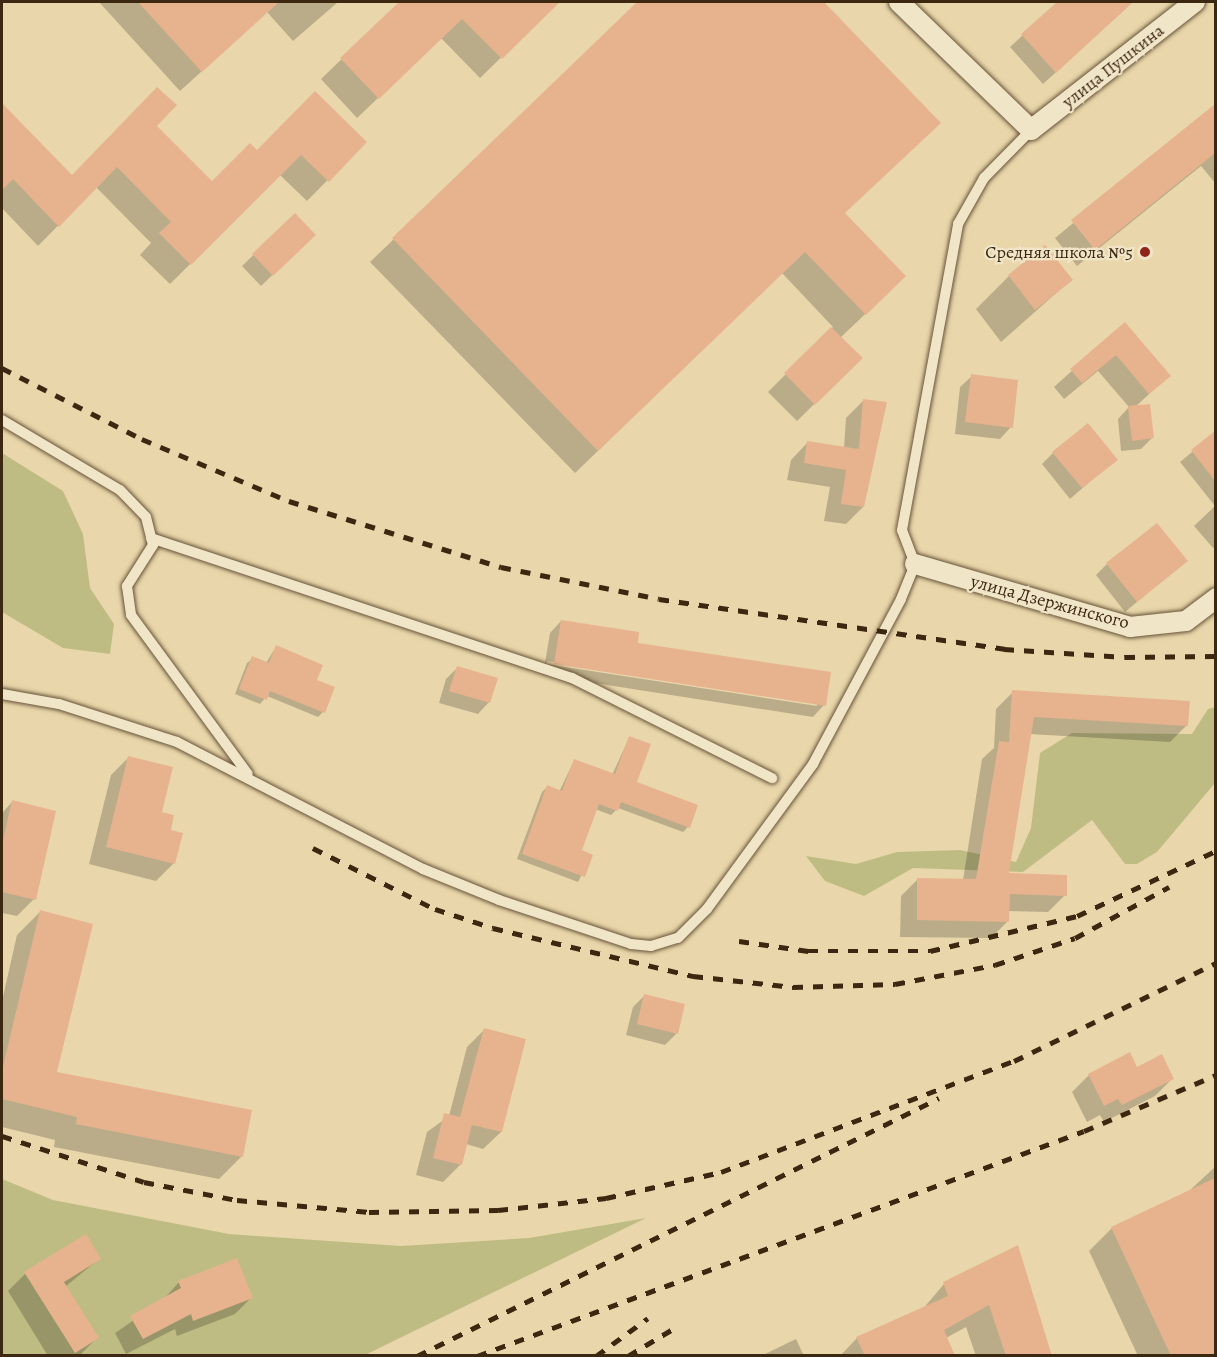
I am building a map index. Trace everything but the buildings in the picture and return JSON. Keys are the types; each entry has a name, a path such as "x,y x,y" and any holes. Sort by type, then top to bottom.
{"street":[{"path":"899,2 1031,130"},
{"name":"улица Пушкина","path":"1031,130 1195,2"},
{"name":"улица Дзержинского","path":"915,564 1130,627 1186,621 1215,598"}],"lane":[{"path":"2,694 59,704 142,729 251,778 463,886 631,944 664,944 678,938 707,909 813,764 885,632 915,564 902,530 958,224 984,178 1031,130"},
{"path":"2,420 120,490 146,517 153,545 127,586 131,615 251,778"},
{"path":"151,538 572,678 772,778"}],"shaded area":[{"path":"2,453 63,491 83,534 90,588 114,624 110,654 63,648 2,612"},
{"path":"1215,707 1215,783 1157,852 1137,864 1125,864 1092,820 1023,872 913,868 864,896 825,881 806,856 856,864 897,852 960,850 1016,862 1031,828 1040,753 1072,733 1192,734 1208,709"},
{"path":"2,1179 53,1200 229,1234 401,1246 529,1238 646,1218 365,1355 2,1355"}],"railway":[{"path":"2,368 142,439 289,501 501,567 659,599 1004,649 1125,657 1216,656"},
{"path":"313,848 435,909 493,928 693,976 793,987 895,984 995,965 1075,938 1169,887"},
{"path":"739,941 808,951 930,951 1077,916 1216,851"},
{"path":"1014,1061 1216,963"},
{"path":"2,1136 144,1182 237,1200 369,1212 498,1210 606,1198 721,1172 1021,1058"},
{"path":"477,1356 1084,1131 1216,1075"},
{"path":"417,1356 939,1098"},
{"path":"596,1356 648,1318"},
{"path":"628,1356 676,1327"}],"place":[{"name":"Средняя школа №5","path":"1145,252"}]}
